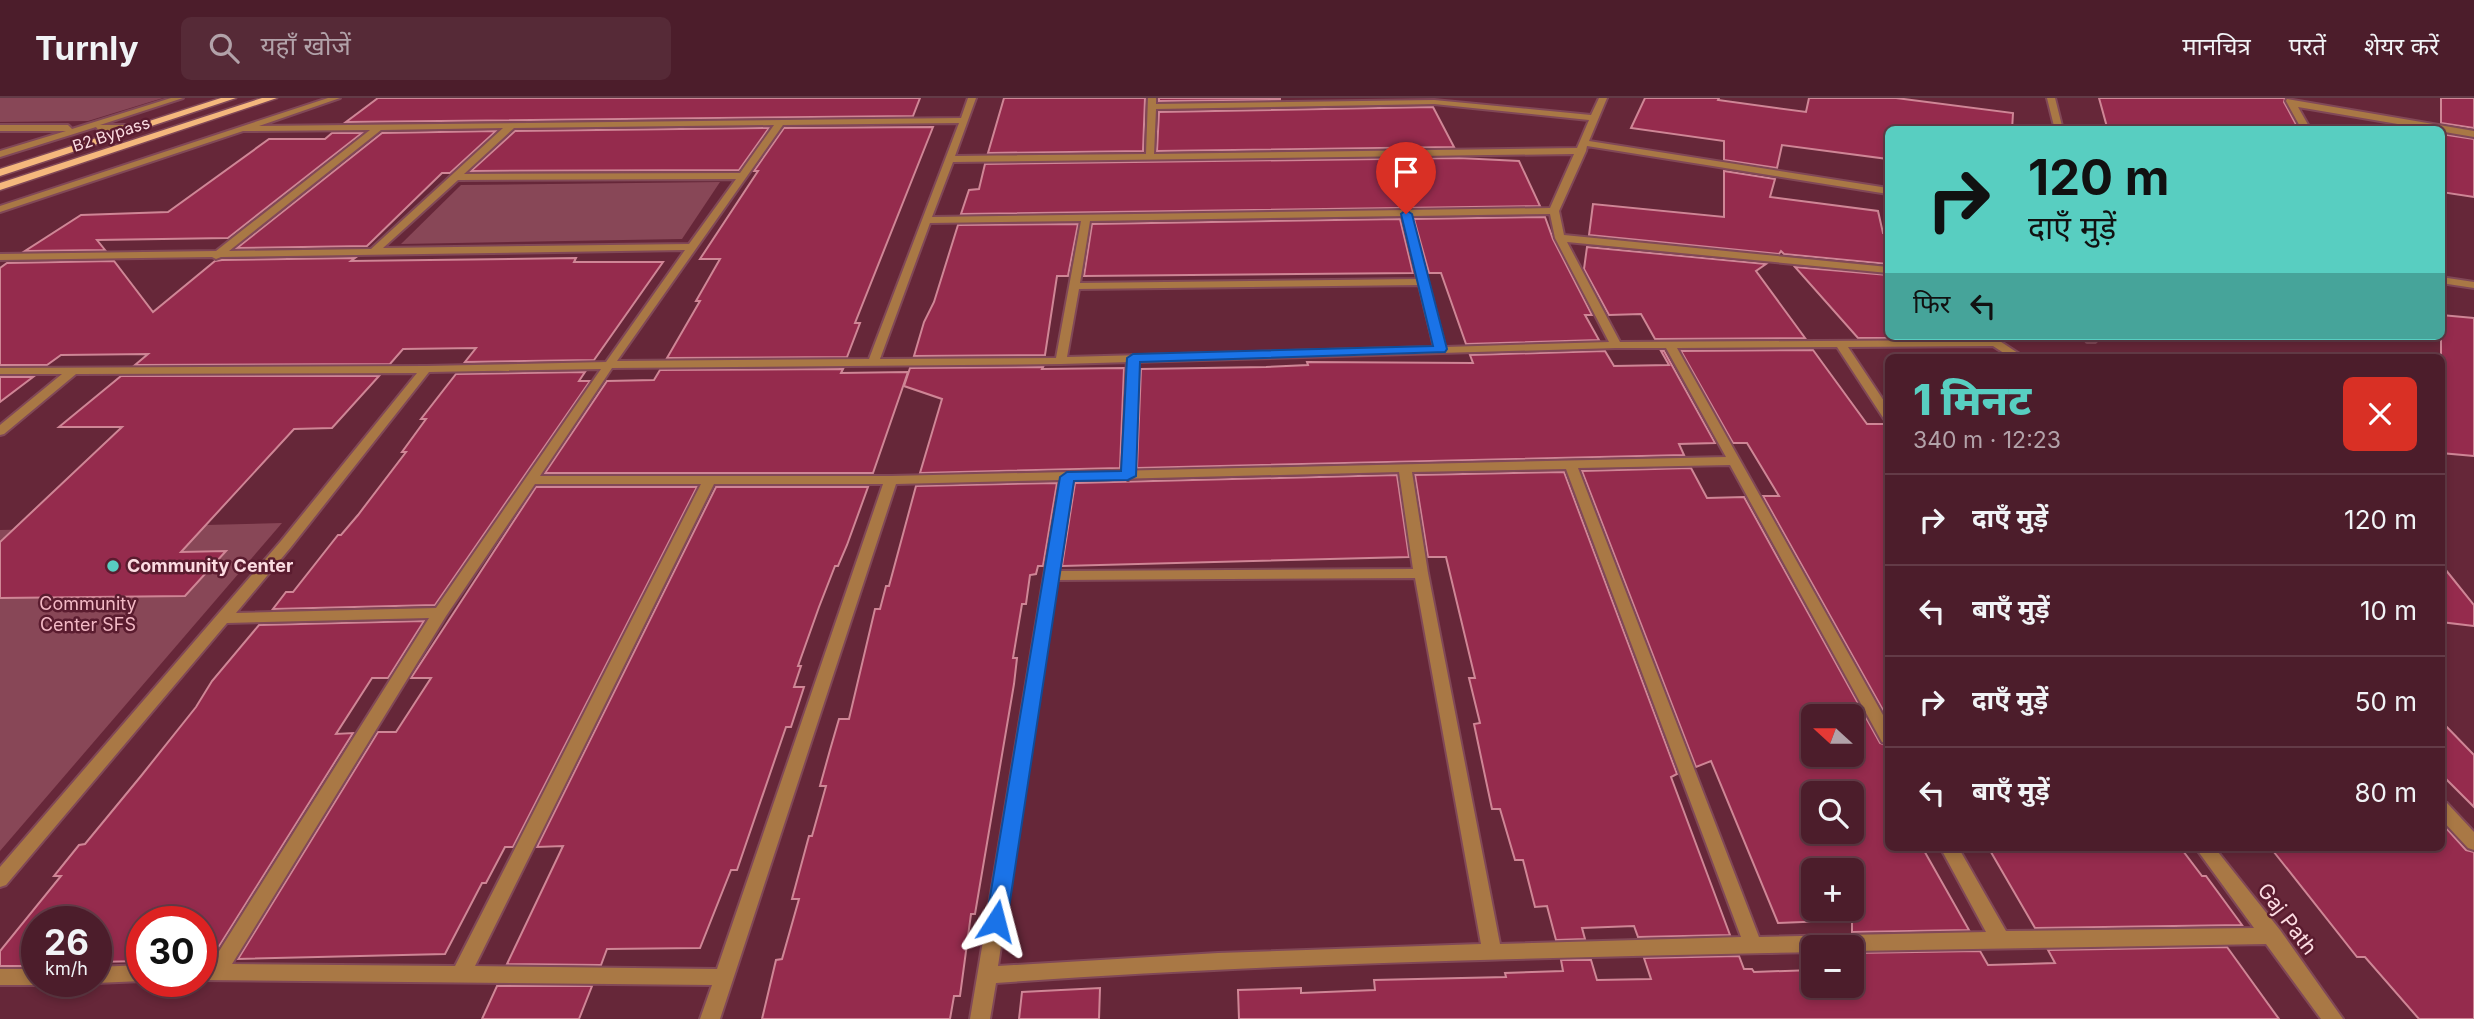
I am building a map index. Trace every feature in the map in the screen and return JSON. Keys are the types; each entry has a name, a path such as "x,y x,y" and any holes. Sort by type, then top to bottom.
{"main road":[{"name":"B2 Bypass","path":"0,173 231,98"},
{"name":"B2 Bypass","path":"0,187 272,98"}],"street":[{"path":"0,154 179,98"},
{"path":"0,209 336,98"},
{"path":"873,363 972,98"},
{"path":"1603,98 1554,211 1560,238 1616,345"},
{"path":"2051,98 2058,126"},
{"path":"1150,156 1152,103 1466,101 1594,118"},
{"path":"2290,101 2305,126"},
{"path":"2290,101 2429,126"},
{"path":"244,129 965,120"},
{"path":"217,959 440,613 609,365 779,124"},
{"path":"372,253 512,125"},
{"path":"216,256 379,127"},
{"path":"0,128 139,128"},
{"path":"2445,129 2474,134"},
{"path":"951,159 1583,147 1885,191"},
{"path":"454,177 743,176"},
{"path":"928,219 1554,211"},
{"path":"1406,214 1440,349"},
{"path":"1061,361 1086,217"},
{"path":"1560,238 1885,270"},
{"path":"0,257 216,256 692,247"},
{"path":"2445,281 2474,285"},
{"path":"1074,286 1422,282"},
{"path":"0,371 1061,361 1440,349 1616,345 1841,345 1964,340"},
{"path":"1991,340 2013,354"},
{"path":"1841,345 1885,411"},
{"path":"1670,346 1885,733"},
{"path":"1128,476 1133,358"},
{"path":"0,880 223,618 426,369"},
{"path":"0,431 73,371"},
{"path":"531,480 891,480 1734,461"},
{"path":"1570,463 1753,945"},
{"path":"1405,470 1421,573 1492,952"},
{"path":"980,1019 1067,477"},
{"path":"710,1019 891,480"},
{"path":"460,976 709,481"},
{"path":"1051,576 1421,573"},
{"path":"223,618 440,613"},
{"path":"2445,812 2474,843"},
{"path":"1951,851 1999,937"},
{"name":"Gaj Path","path":"2207,851 2333,1019"},
{"path":"988,975 1067,968 1492,952 1999,937 2273,936"},
{"path":"217,971 724,977"},
{"path":"0,977 21,977"}],"green space":[{"path":"0,98 163,98 88,121 0,122"},
{"path":"720,182 682,239 401,244 461,185"},
{"name":"Community Center SFS","path":"282,523 0,851 0,530"}],"building":[{"path":"378,98 920,98 913,116 346,122"},
{"path":"1004,98 1145,98 1143,151 988,153"},
{"path":"1159,98 1280,98 1280,100 1159,101"},
{"path":"1645,98 1719,98 1718,100 1806,112 1809,98 1896,98 2013,113 2012,126 1885,126 1885,159 1782,145 1777,168 1724,160 1724,141 1631,128"},
{"path":"2099,98 2285,98 2284,102 2297,126 2107,126"},
{"path":"2441,98 2474,98 2474,128 2441,123"},
{"path":"1433,107 1454,147 1157,151 1159,112"},
{"path":"933,127 855,323 860,323 847,357 667,358 700,301 696,301 720,259 700,259 784,128"},
{"path":"769,128 739,170 471,171 515,131"},
{"path":"496,131 450,173 442,173 367,246 237,248 382,133"},
{"path":"332,133 362,133 228,238 97,240 105,250 25,251 81,215 168,212 269,139 325,139"},
{"path":"2445,135 2474,139 2474,197 2445,193"},
{"path":"1459,158 1519,161 1540,206 961,214 969,190 979,189 985,164"},
{"path":"1724,171 1775,179 1770,197 1878,211 1885,233 1885,264 1784,254 1781,251 1779,254 1589,235 1593,204 1724,217"},
{"path":"1545,217 1553,239 1592,315 1585,315 1599,340 1466,344 1441,273 1429,273 1414,219"},
{"path":"1400,219 1413,273 1084,276 1092,224"},
{"path":"1078,224 1068,276 1057,276 1045,355 914,356 958,225"},
{"path":"1587,247 1766,264 1756,271 1805,338 1655,339 1641,314 1609,315 1584,269"},
{"path":"355,258 351,261 576,258 574,262 663,262 594,360 465,362 476,348 403,349 390,364 135,365 148,354 61,355 47,365 0,365 0,268 7,263 114,261 153,312 215,261"},
{"path":"1795,267 1885,275 1885,338 1858,338"},
{"path":"2445,315 2474,318 2474,456 2445,453 2445,354 2441,354 2441,340 2445,340"},
{"path":"1813,350 1867,424 1885,424 1885,714 1763,496 1779,496 1747,443 1733,443 1681,351"},
{"path":"1605,351 1614,366 1669,365 1661,351 1664,351 1715,443 1679,444 1684,455 1137,468 1141,369 1266,367 1308,365 1307,362 1473,363 1470,355"},
{"path":"1043,367 1042,369 1124,368 1120,468 920,473 942,399 904,386 910,368"},
{"path":"843,369 841,373 908,372 873,473 545,473 607,381 654,380 660,370"},
{"path":"585,372 579,381 590,381 435,605 273,609 286,592 293,592 338,535 341,535 358,515 406,452 402,452 426,419 421,419 456,374"},
{"path":"121,376 379,376 332,428 294,429 181,552 226,551 185,596 0,598 0,542 122,427 59,427"},
{"path":"0,377 33,377 0,402"},
{"path":"1691,468 1707,498 1744,497 1858,704 1801,704 1801,767 1864,767 1864,714 1880,743 1885,745 1885,851 1924,851 1969,930 1852,932 1852,921 1864,921 1864,858 1801,858 1801,921 1827,921 1778,923 1711,761 1696,767 1582,471"},
{"path":"1564,472 1677,774 1671,777 1730,935 1638,937 1634,926 1582,928 1585,939 1556,940 1547,906 1535,907 1523,860 1515,860 1500,809 1492,809 1474,724 1480,723 1469,678 1475,678 1446,557 1428,557 1415,475"},
{"path":"1397,475 1409,557 1062,566 1075,483"},
{"path":"1057,483 1043,566 1038,566 1036,574 1030,575 1026,604 1022,604 1013,658 1017,658 1014,684 975,914 971,914 960,996 954,996 950,1019 762,1019 776,960 782,959 799,899 792,899 826,786 820,786 830,750 839,719 849,719 875,609 880,609 886,586 889,586 916,486"},
{"path":"536,487 697,487 513,847 505,847 486,883 482,883 445,954 238,959 378,732 396,732 431,678 411,678"},
{"path":"716,487 868,487 798,666 801,666 794,687 804,687 791,727 786,727 737,870 731,870 700,948 607,949 601,965 507,964 563,846 537,847"},
{"path":"2445,569 2474,605 2474,626 2445,622"},
{"path":"424,621 388,678 372,678 336,734 353,733 217,949 217,906 126,906 126,961 112,962 112,906 37,906 61,876 54,876 79,845 85,844 141,776 196,707 212,681 259,625"},
{"path":"2445,725 2474,755 2474,807 2445,778"},
{"path":"2445,829 2466,850 2474,852 2474,1019 2419,1019 2365,957 2357,957 2273,851 2445,851"},
{"path":"1990,851 2183,851 2202,876 2206,876 2242,925 2035,928"},
{"path":"21,925 21,966 0,966 0,951"},
{"path":"2227,947 2279,1019 1239,1019 1238,990 1301,988 1301,993 1375,990 1374,980 1506,977 1505,973 1563,971 1561,960 1591,960 1597,980 1651,979 1644,958 1739,956 1744,969 1752,969 1754,972 1801,970 1801,998 1864,998 1864,953 1980,951 1988,965 2055,963 2048,950"},
{"path":"497,986 592,986 579,1019 482,1019"},
{"path":"1100,988 1099,1019 1019,1019 1022,992"}],"place":[{"name":"Community Center","path":"113,566"}],"route":[{"path":"996,921 1067,477 1128,476 1133,358 1440,349 1406,214"}]}
